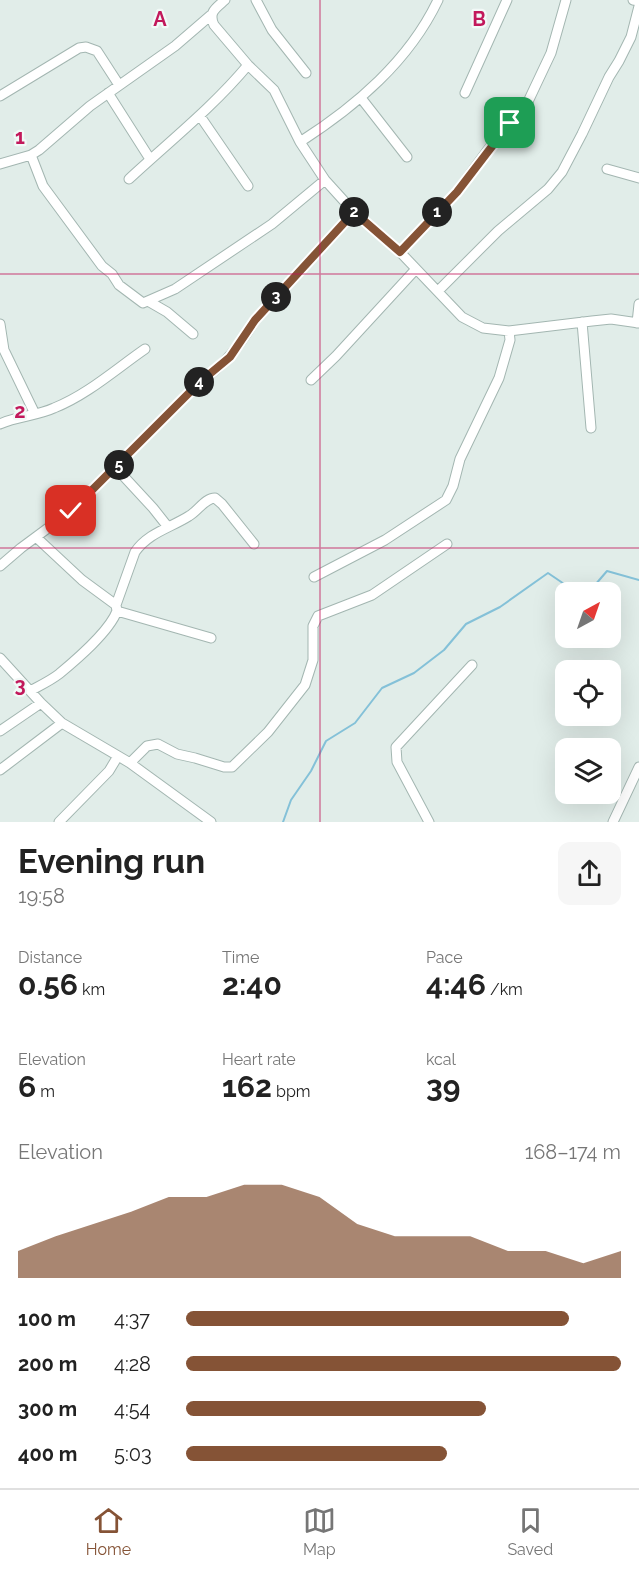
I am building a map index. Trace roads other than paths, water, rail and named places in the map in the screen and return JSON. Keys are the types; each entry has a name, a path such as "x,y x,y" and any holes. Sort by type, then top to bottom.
{"street":[{"path":"0,164 31,155 108,93 175,46 225,0"},
{"path":"256,0 272,30 306,73"},
{"path":"300,142 374,86 417,38 438,0"},
{"path":"465,93 507,0"},
{"path":"400,252 457,192 487,150 525,108 551,53 566,0"},
{"path":"633,0 639,1"},
{"path":"438,291 498,231 548,189 562,172 609,76 631,37 639,6"},
{"path":"211,15 214,25 248,65 274,90 300,142 325,180 354,212 400,252 462,317 483,328 509,331 611,320 638,323 639,304"},
{"path":"0,96 79,48 86,47 97,51 119,85"},
{"path":"129,178 200,116 229,88 248,65"},
{"path":"108,93 150,159"},
{"path":"361,98 407,157"},
{"path":"200,116 248,186"},
{"path":"31,155 43,186 102,266 112,274 119,285 143,303 176,289 272,224 325,180"},
{"path":"607,169 639,178"},
{"path":"0,566 71,511 200,382 230,357 255,320 354,212"},
{"path":"311,380 416,269"},
{"path":"148,301 167,312 193,334"},
{"path":"582,322 591,428"},
{"path":"0,324 4,350 35,414"},
{"path":"314,577 385,540 427,515 446,500 453,486 460,459 499,378 510,340 509,331"},
{"path":"0,424 53,409 73,399 145,349"},
{"path":"116,468 168,527"},
{"path":"30,691 57,676 113,622 135,552 146,540 190,515 210,498 216,498 254,544"},
{"path":"37,538 82,580 117,608 211,638"},
{"path":"130,763 147,746 158,744 177,754 224,767 232,767 268,732 305,684 313,660 313,626 318,616 372,595 447,544"},
{"path":"0,658 62,723 130,763 211,822"},
{"path":"429,822 397,762 396,747 472,665"},
{"path":"0,731 41,703"},
{"path":"0,771 62,723"},
{"path":"59,822 109,771 118,756"},
{"path":"613,822 639,767"}],"waterway":[{"path":"598,582 607,571 639,580"},
{"path":"283,822 291,800 311,771 326,741 355,723 382,688 414,673 444,650 466,624 500,607 548,573 561,582"}]}
